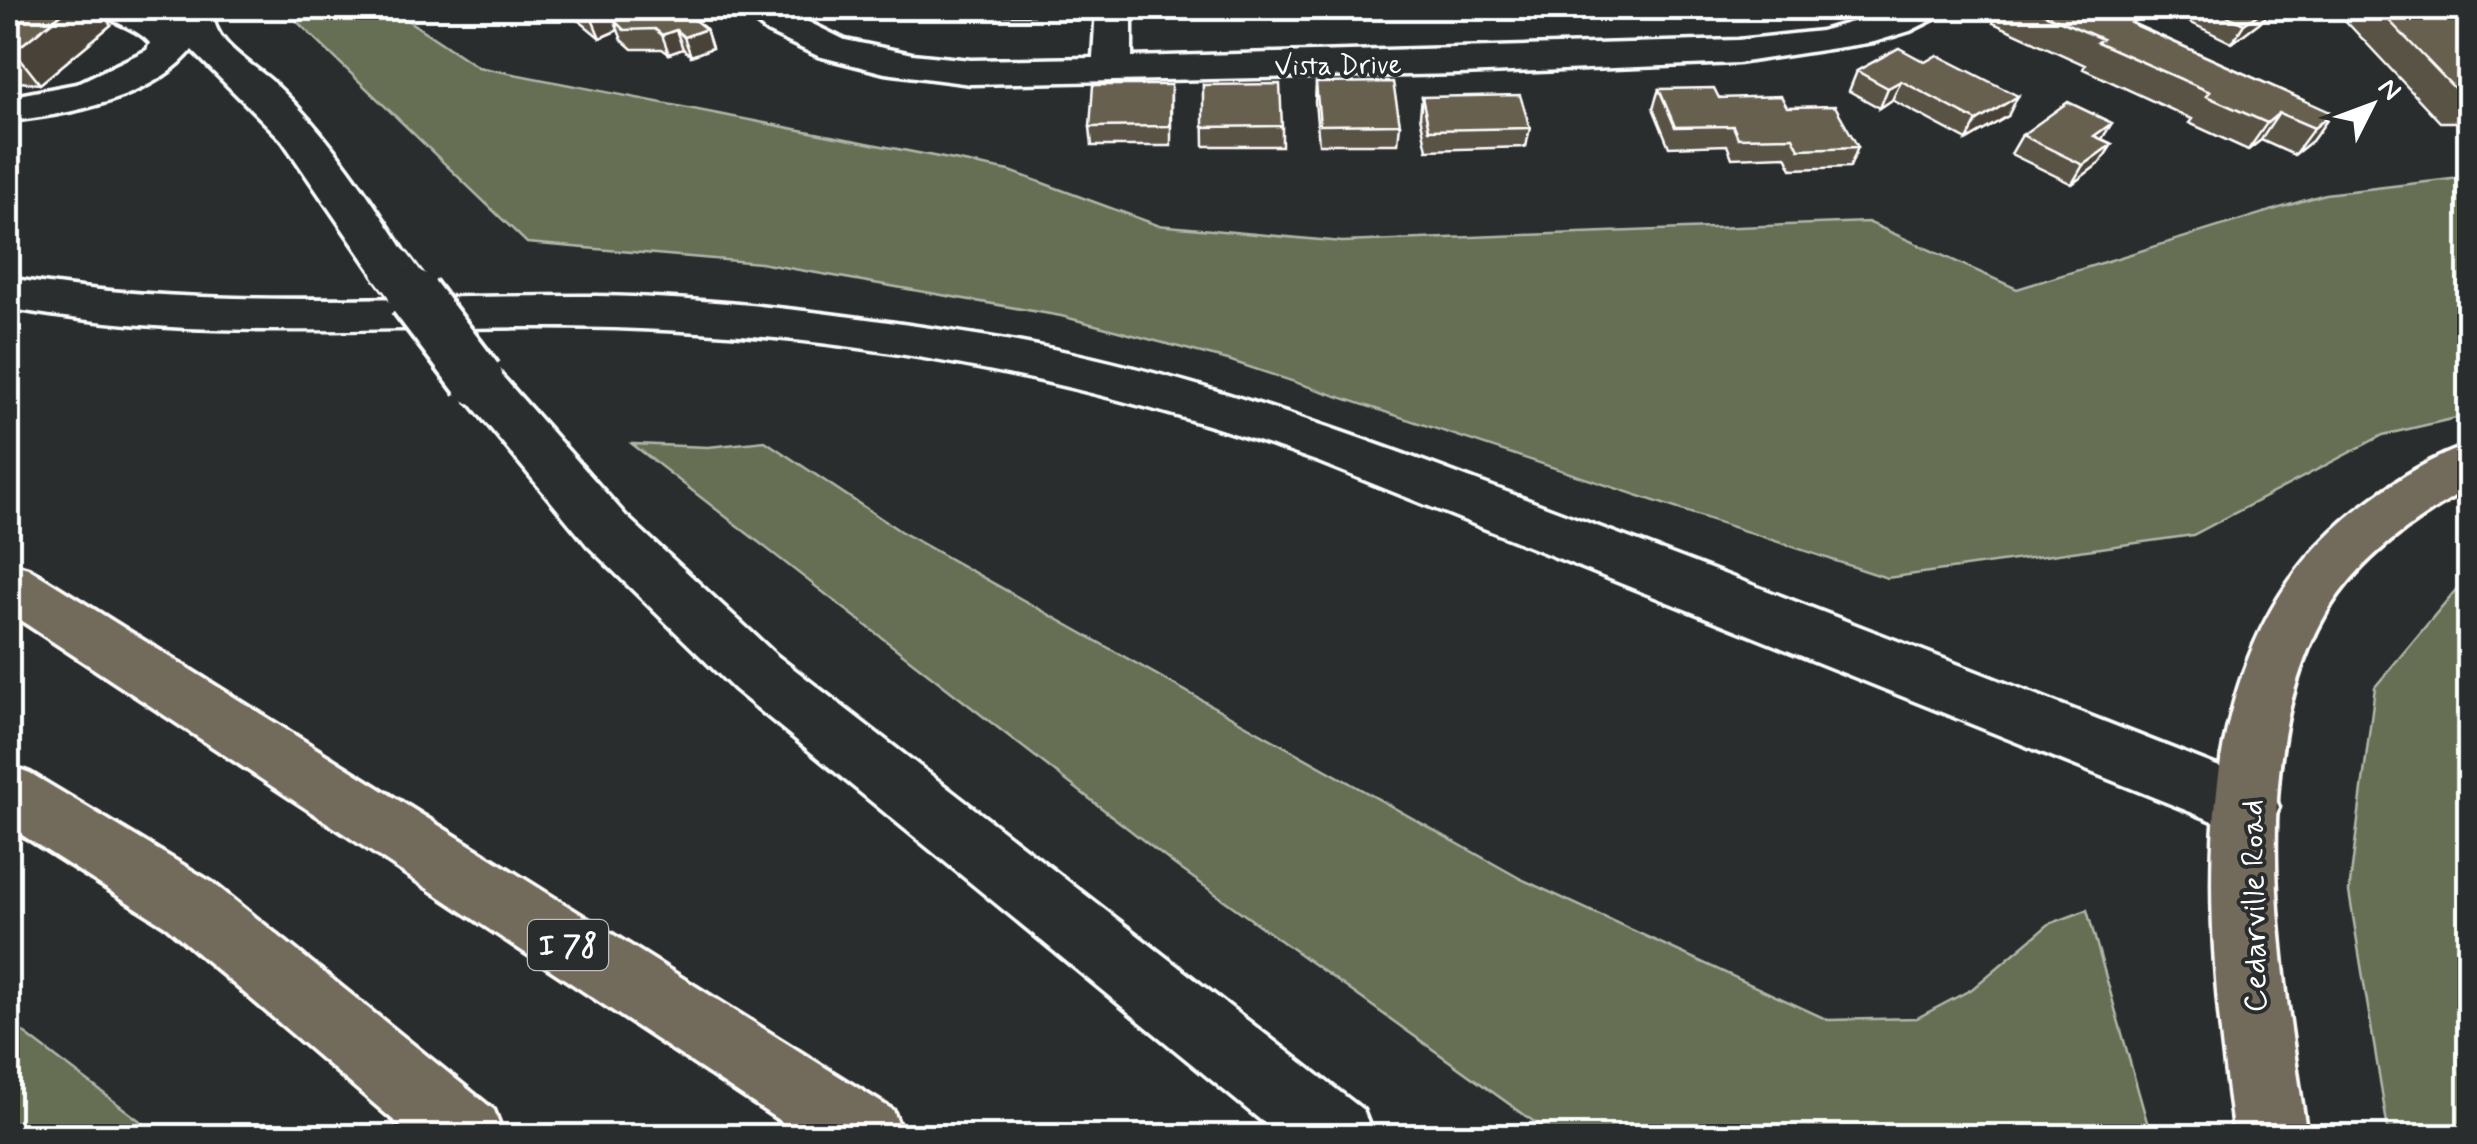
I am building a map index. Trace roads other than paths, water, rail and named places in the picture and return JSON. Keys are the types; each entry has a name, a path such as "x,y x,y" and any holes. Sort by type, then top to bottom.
{"main road":[{"name":"Cedarville Road","path":"2270,1136 2248,934 2248,807 2270,685 2305,600 2363,536 2420,492 2470,464"},
{"path":"8,584 270,754"},
{"name":"I 78","path":"8,612 270,754 867,1136"},
{"path":"8,793 190,905 468,1136"}],"street":[{"path":"8,110 65,98 135,73 164,57 169,42 153,23 118,8"},
{"name":"Vista Drive","path":"755,8 792,34 895,65 971,72 1544,61 1734,52 1846,37 1927,8"},
{"path":"1112,68 1114,8"},
{"path":"135,73 178,49 195,12"},
{"path":"195,12 205,42 263,94 312,149 391,266 477,379 607,531 755,672 1337,1136"},
{"path":"8,293 124,310 238,320 594,312 691,316 1042,362 1188,398 1336,448 1819,633 2248,807"}]}
